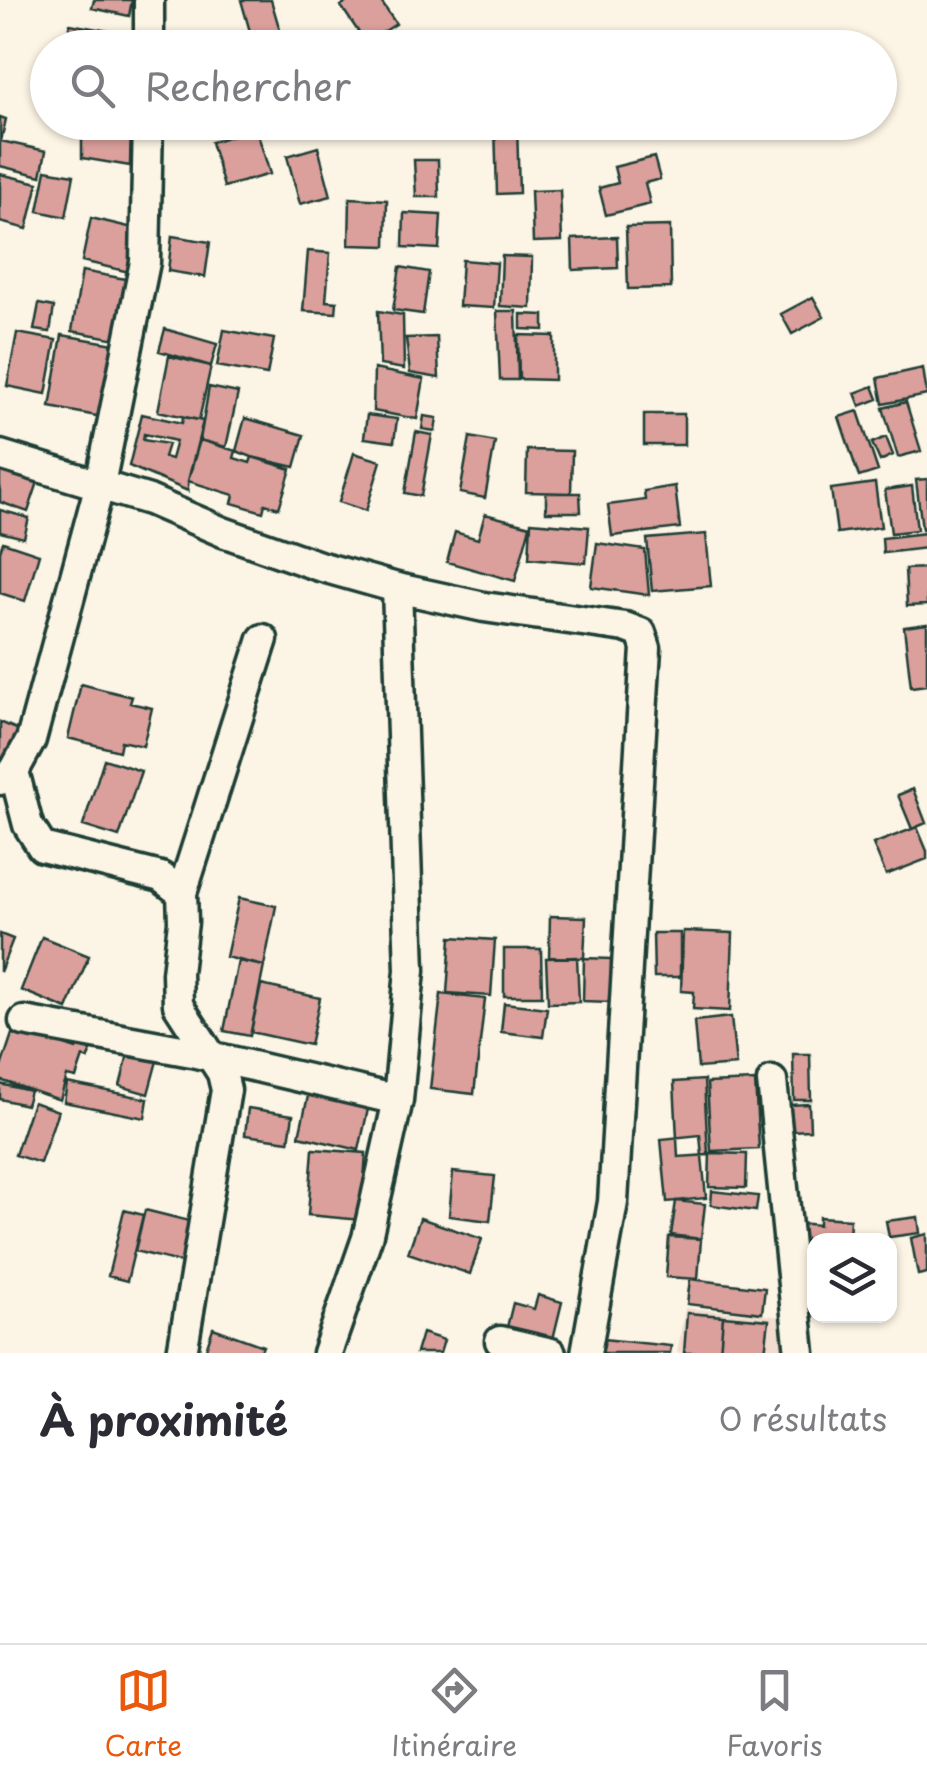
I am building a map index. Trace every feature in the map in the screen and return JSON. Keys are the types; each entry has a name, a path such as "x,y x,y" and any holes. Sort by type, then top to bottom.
{"street":[{"path":"149,0 149,30"},
{"path":"148,140 145,262 100,484 31,740 7,775 42,847 161,877 182,892"},
{"path":"0,455 149,500 222,532 397,588 484,607 625,626 641,633 646,648 613,1202 586,1353"},
{"path":"327,1353 367,1238 398,1100 410,970 397,588"},
{"path":"182,1353 226,1090 222,1073 178,1005 182,892 263,639"},
{"path":"24,1020 210,1056 398,1100"},
{"path":"772,1081 800,1353"},
{"path":"500,1341 551,1353"}],"shaded area":[{"path":"685,1308 785,1317 794,1353 677,1353"}],"building":[{"path":"94,0 132,0 129,16 92,8"},
{"path":"241,0 271,0 280,30 250,30"},
{"path":"350,0 380,0 396,24 387,30 357,30 341,6"},
{"path":"70,24 103,30 69,30"},
{"path":"0,117 6,119 1,141 46,151 41,176 0,166"},
{"path":"82,140 131,140 130,166 82,158"},
{"path":"260,140 270,174 224,187 211,142"},
{"path":"495,140 517,140 519,193 497,194"},
{"path":"318,147 331,196 300,204 287,156"},
{"path":"654,157 660,179 645,183 650,204 606,215 599,188 618,183 614,167"},
{"path":"414,160 438,160 439,197 416,197"},
{"path":"46,170 74,175 66,217 38,211"},
{"path":"0,174 38,183 27,229 0,222"},
{"path":"560,190 562,241 533,242 531,191"},
{"path":"350,198 387,200 386,246 349,245"},
{"path":"404,213 441,215 439,249 403,247"},
{"path":"91,218 133,228 129,272 82,261"},
{"path":"670,226 671,288 628,289 626,227"},
{"path":"172,236 210,242 205,277 168,271"},
{"path":"617,237 618,268 573,270 572,239"},
{"path":"308,251 330,253 326,301 337,302 336,313 303,311"},
{"path":"502,256 532,257 531,308 500,306"},
{"path":"462,260 497,263 494,308 459,306"},
{"path":"400,267 429,272 423,314 393,310"},
{"path":"82,271 131,280 122,340 72,331"},
{"path":"813,297 824,317 792,334 781,314"},
{"path":"39,304 54,307 50,332 34,330"},
{"path":"378,311 403,315 404,369 380,365"},
{"path":"497,311 516,311 518,380 500,380"},
{"path":"521,314 544,315 544,330 521,329"},
{"path":"165,329 217,344 211,366 159,351"},
{"path":"224,330 274,339 267,375 217,366"},
{"path":"17,333 56,340 46,394 7,386"},
{"path":"62,335 120,345 107,418 50,407"},
{"path":"518,335 554,336 554,380 519,379"},
{"path":"437,337 439,378 410,373 406,338"},
{"path":"169,356 211,366 199,420 158,411"},
{"path":"923,368 927,395 883,404 878,378"},
{"path":"374,369 424,379 417,419 373,411"},
{"path":"873,386 878,399 860,406 855,393"},
{"path":"209,387 238,393 226,447 200,440"},
{"path":"906,402 921,451 898,457 883,408"},
{"path":"858,411 878,471 859,477 839,417"},
{"path":"142,414 182,423 183,417 203,421 188,491 129,466","holes":["144,434 176,441 171,459 164,457 168,444 143,440"]},
{"path":"644,414 684,414 684,445 644,445"},
{"path":"367,415 397,419 394,442 364,438"},
{"path":"424,416 437,418 435,431 422,429"},
{"path":"245,418 304,435 295,467 236,451"},
{"path":"416,432 432,435 421,496 405,493"},
{"path":"470,437 495,442 485,498 460,493"},
{"path":"886,437 893,455 880,461 872,443"},
{"path":"200,440 236,451 234,458 250,463 252,457 291,469 279,508 265,504 263,512 232,503 234,495 188,481"},
{"path":"527,450 572,451 571,493 526,492"},
{"path":"354,453 381,461 366,511 339,502"},
{"path":"0,469 38,482 28,512 0,502"},
{"path":"927,479 927,528 922,529 916,480"},
{"path":"875,483 881,527 837,533 831,489"},
{"path":"675,486 680,528 612,536 608,505 645,500 644,491"},
{"path":"912,486 917,530 891,533 885,490"},
{"path":"546,493 580,493 581,512 546,512"},
{"path":"0,510 29,518 24,538 0,532"},
{"path":"485,514 530,526 515,581 447,562 455,532 478,539"},
{"path":"531,522 589,527 586,563 529,558"},
{"path":"926,533 927,548 883,553 882,538"},
{"path":"706,534 711,586 652,591 647,539"},
{"path":"3,542 39,554 25,601 0,593"},
{"path":"597,543 645,550 649,595 591,587"},
{"path":"927,568 927,605 907,606 905,569"},
{"path":"927,624 927,685 911,687 904,627"},
{"path":"81,684 132,697 130,703 152,708 143,746 121,741 119,751 68,738"},
{"path":"0,722 26,733 6,759 0,757"},
{"path":"104,759 141,771 119,837 83,826"},
{"path":"913,789 926,823 912,829 898,795"},
{"path":"917,827 927,859 886,875 873,844"},
{"path":"239,898 276,906 264,966 226,957"},
{"path":"550,916 586,917 584,958 549,957"},
{"path":"683,931 733,933 730,1011 693,1009 694,992 681,991"},
{"path":"653,933 680,933 680,977 654,977"},
{"path":"0,934 13,939 0,972"},
{"path":"42,937 89,956 67,1009 21,990"},
{"path":"451,937 495,940 491,996 447,993"},
{"path":"504,949 541,949 542,996 504,996"},
{"path":"577,957 579,1002 548,1003 546,958"},
{"path":"584,958 611,959 611,1002 583,1001"},
{"path":"238,961 264,966 250,1036 224,1031"},
{"path":"261,985 320,998 310,1045 251,1032"},
{"path":"441,994 485,999 474,1094 430,1089"},
{"path":"504,1003 547,1008 543,1037 501,1032"},
{"path":"731,1017 736,1065 698,1068 694,1021"},
{"path":"14,1028 76,1049 80,1037 94,1042 88,1059 83,1057 76,1078 67,1076 60,1100 0,1080"},
{"path":"129,1050 158,1057 148,1094 120,1086"},
{"path":"793,1054 810,1054 811,1100 794,1100"},
{"path":"704,1080 708,1155 678,1157 674,1082"},
{"path":"755,1081 759,1149 711,1151 707,1083"},
{"path":"67,1083 148,1099 145,1118 64,1102"},
{"path":"0,1084 30,1091 26,1105 0,1099"},
{"path":"310,1087 370,1100 359,1150 299,1136"},
{"path":"33,1102 58,1111 40,1163 15,1155"},
{"path":"809,1104 810,1130 790,1131 788,1105"},
{"path":"248,1108 293,1115 289,1141 245,1135"},
{"path":"700,1135 706,1198 667,1202 661,1139"},
{"path":"313,1149 366,1153 361,1220 308,1215"},
{"path":"710,1153 747,1154 746,1188 709,1187"},
{"path":"453,1172 495,1176 490,1221 449,1216"},
{"path":"712,1191 758,1196 756,1211 711,1205"},
{"path":"676,1201 705,1204 701,1239 671,1235"},
{"path":"124,1210 143,1215 127,1281 108,1276"},
{"path":"145,1210 197,1223 187,1264 135,1251"},
{"path":"819,1217 850,1219 849,1233 807,1233 807,1277 803,1277 797,1223 819,1225"},
{"path":"918,1217 920,1233 888,1233 886,1221"},
{"path":"420,1218 482,1239 470,1274 408,1253"},
{"path":"927,1234 927,1273 918,1275 911,1238"},
{"path":"669,1237 701,1239 698,1279 666,1277"},
{"path":"690,1279 765,1288 762,1313 687,1304"},
{"path":"538,1295 562,1302 553,1339 507,1327 513,1303 534,1309"},
{"path":"687,1313 723,1316 720,1353 684,1353"},
{"path":"723,1316 769,1320 765,1353 720,1353"},
{"path":"213,1328 263,1346 260,1353 217,1353 206,1349"},
{"path":"422,1333 444,1340 440,1353 416,1353"},
{"path":"603,1339 671,1346 670,1353 602,1353"}]}
